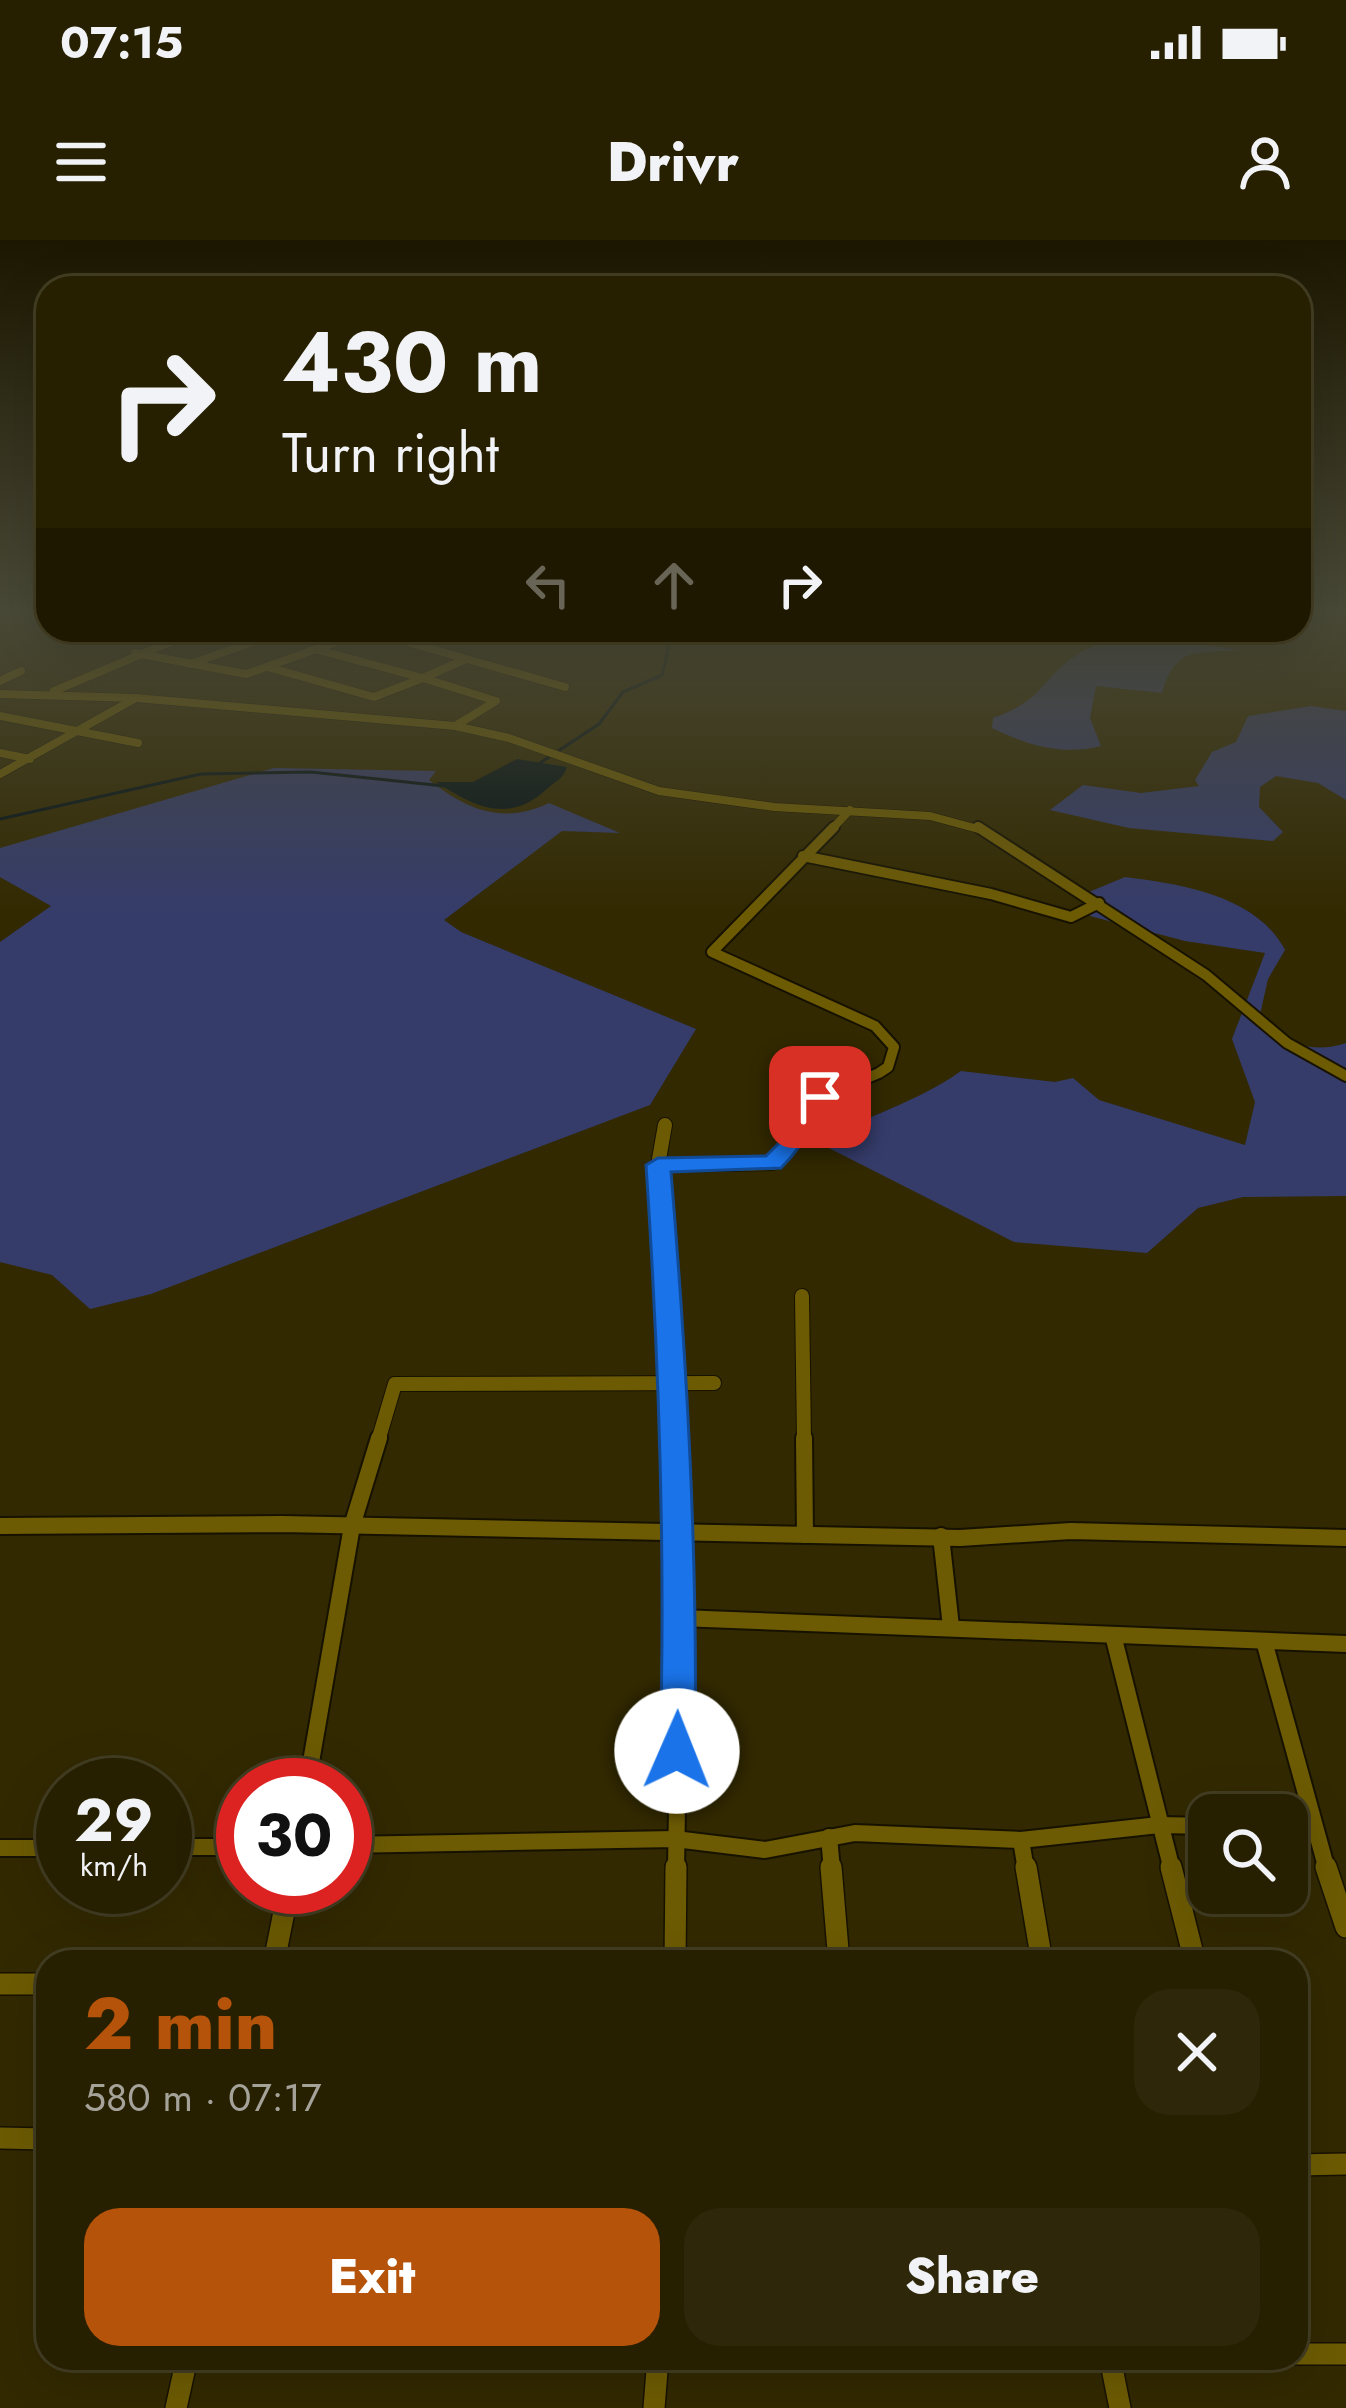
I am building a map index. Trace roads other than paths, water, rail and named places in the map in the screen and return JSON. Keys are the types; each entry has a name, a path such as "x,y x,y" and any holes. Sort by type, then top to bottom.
{"street":[{"path":"0,774 109,714"},
{"path":"320,714 455,726 583,762 659,791 774,807 850,810 975,825 1206,975 1287,1042 1346,1076"},
{"path":"455,726 474,714"},
{"path":"0,716 138,743"},
{"path":"0,753 30,759"},
{"path":"658,1165 773,1163 801,1135 802,1117 814,1100 852,1088 888,1066 895,1047 875,1026 713,954 850,810"},
{"path":"803,856 991,894 1072,917 1099,903"},
{"path":"664,1125 658,1165 680,1618 675,1950"},
{"path":"802,1296 805,1535"},
{"path":"312,1758 352,1526 394,1384 714,1383"},
{"path":"0,1526 352,1526 941,1536 1071,1531 1346,1538"},
{"path":"941,1536 950,1628"},
{"path":"680,1618 1346,1643"},
{"path":"1113,1636 1192,1950"},
{"path":"1264,1641 1312,1827 1346,1927"},
{"path":"372,1845 675,1839 765,1850 855,1833 1021,1840 1188,1826"},
{"path":"830,1837 838,1950"},
{"path":"1021,1840 1040,1950"},
{"path":"0,1847 36,1848"},
{"path":"276,1950 284,1914"},
{"path":"0,1984 36,1984"},
{"path":"0,2138 36,2139"},
{"path":"1308,2164 1346,2164"},
{"path":"1308,2354 1346,2354"},
{"path":"176,2408 184,2370"},
{"path":"654,2408 657,2370"},
{"path":"1112,2370 1120,2408"}],"waterway":[{"path":"540,763 606,714"},
{"path":"0,819 201,774 311,772 444,786"}]}
